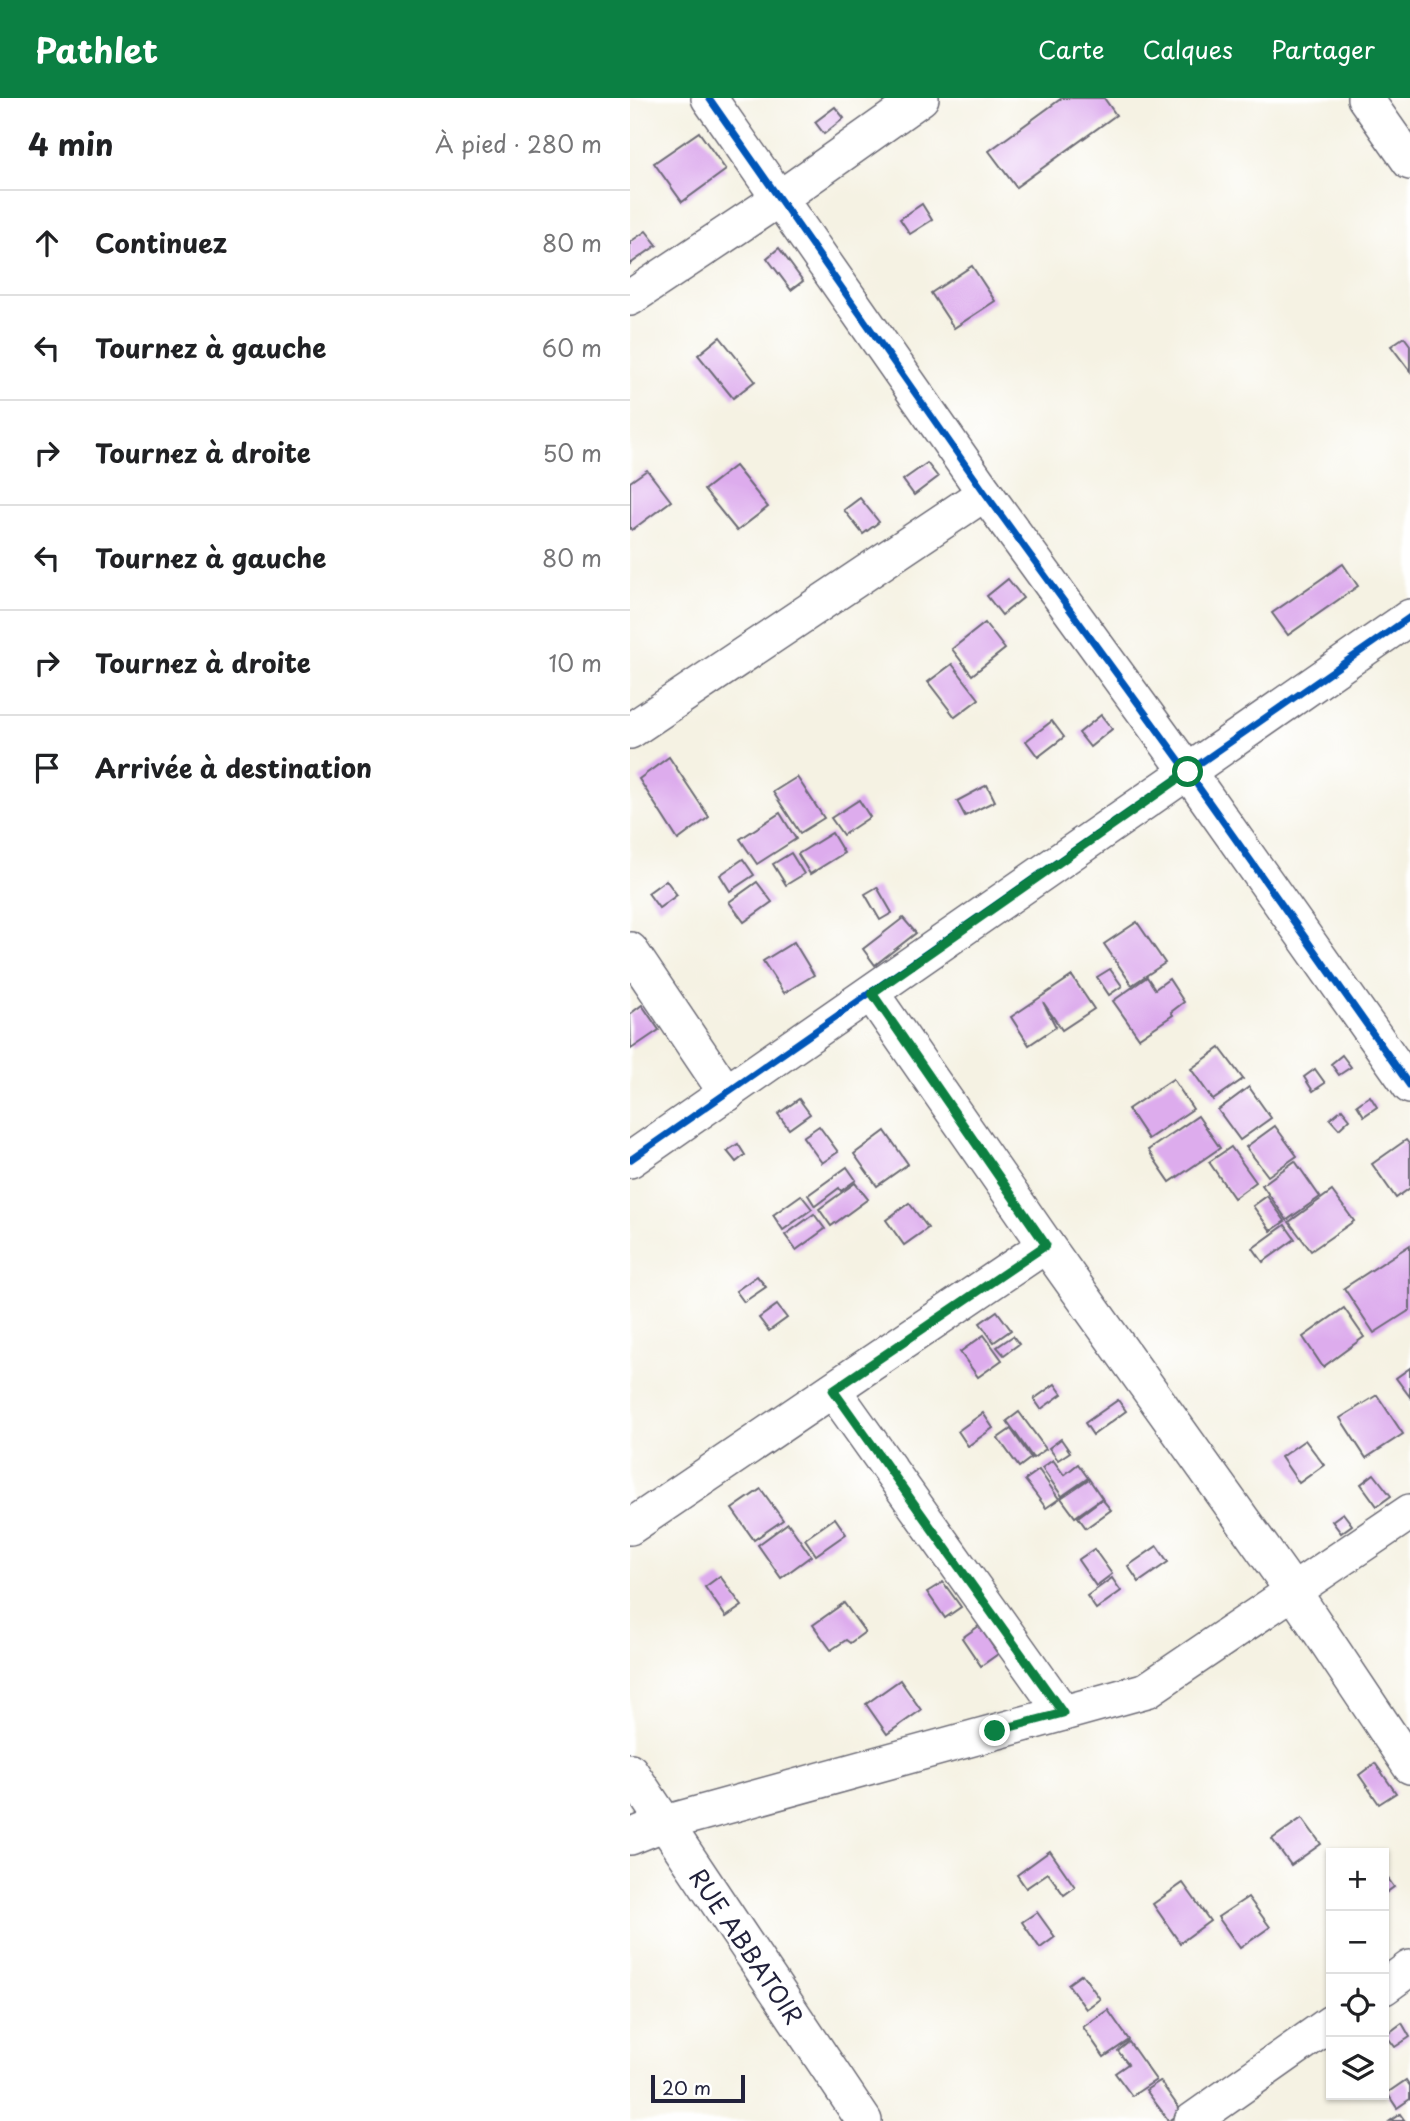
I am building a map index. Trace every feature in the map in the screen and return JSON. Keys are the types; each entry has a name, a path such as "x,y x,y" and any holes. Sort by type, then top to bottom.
{"street":[{"path":"709,98 985,493 1404,1063"},
{"path":"630,298 780,198 921,98"},
{"path":"1364,98 1410,162"},
{"path":"630,731 985,493"},
{"path":"630,1160 1410,617"},
{"path":"630,950 727,1094"},
{"path":"872,993 1046,1245 1293,1591 1410,1766"},
{"path":"630,1527 1046,1245"},
{"path":"833,1390 1063,1713"},
{"path":"630,1837 665,1823 1147,1690 1410,1512"},
{"name":"RUE ABBATOIR","path":"630,1771 864,2121"},
{"path":"1389,1983 1410,1968"},
{"path":"1192,2121 1326,2027"}],"building":[{"path":"1062,98 1104,98 1116,115 1016,187 989,151"},
{"path":"835,107 844,118 824,134 815,122"},
{"path":"699,132 726,170 682,202 654,163"},
{"path":"922,204 932,220 910,234 900,219"},
{"path":"646,231 657,245 630,264 630,242"},
{"path":"779,248 803,281 791,290 767,258"},
{"path":"972,266 995,301 954,328 931,293"},
{"path":"720,337 755,381 733,398 698,355"},
{"path":"1404,337 1410,345 1410,371 1391,346"},
{"path":"927,463 938,477 914,495 903,480"},
{"path":"735,466 768,507 737,531 704,490"},
{"path":"647,470 671,501 632,530 630,482"},
{"path":"860,498 879,522 863,534 844,510"},
{"path":"1343,564 1358,586 1288,635 1272,613"},
{"path":"1008,579 1023,598 1002,615 987,596"},
{"path":"985,623 1005,649 972,675 952,649"},
{"path":"952,664 979,699 955,717 928,682"},
{"path":"1101,715 1112,729 1090,747 1079,733"},
{"path":"1052,721 1064,737 1038,757 1026,741"},
{"path":"669,757 709,817 678,840 639,779"},
{"path":"797,777 824,818 800,833 773,792"},
{"path":"987,785 995,801 965,816 957,801"},
{"path":"859,800 870,817 843,835 831,818"},
{"path":"780,813 796,839 757,864 740,839"},
{"path":"832,833 844,853 810,874 798,854"},
{"path":"791,853 804,874 786,885 773,864"},
{"path":"743,859 754,875 730,891 720,875"},
{"path":"666,880 677,895 659,908 648,893"},
{"path":"757,882 772,902 744,922 729,902"},
{"path":"877,887 892,913 880,920 865,894"},
{"path":"903,918 916,933 875,965 863,949"},
{"path":"1137,922 1165,963 1132,985 1104,944"},
{"path":"794,942 814,975 784,993 763,961"},
{"path":"1110,969 1122,986 1109,995 1097,977"},
{"path":"1072,976 1094,1009 1062,1030 1043,1002 1056,1027 1029,1045 1011,1017"},
{"path":"1147,977 1155,989 1169,979 1184,1002 1171,1012 1173,1015 1139,1038 1113,1001"},
{"path":"642,1005 659,1030 631,1049 630,1014"},
{"path":"1220,1048 1243,1079 1213,1100 1191,1069"},
{"path":"1342,1055 1351,1067 1339,1075 1331,1064"},
{"path":"1315,1069 1325,1083 1313,1091 1304,1077"},
{"path":"1173,1079 1193,1109 1148,1139 1128,1109"},
{"path":"1249,1087 1271,1118 1240,1140 1218,1110"},
{"path":"1370,1096 1377,1107 1364,1116 1357,1105"},
{"path":"799,1099 810,1114 789,1129 778,1114"},
{"path":"1342,1109 1350,1119 1339,1129 1330,1119"},
{"path":"1198,1116 1220,1148 1170,1182 1148,1150"},
{"path":"819,1126 838,1152 822,1163 803,1137"},
{"path":"1275,1126 1297,1156 1268,1176 1246,1147"},
{"path":"885,1131 908,1164 877,1186 854,1154"},
{"path":"1406,1140 1410,1145 1410,1188 1396,1198 1372,1164"},
{"path":"738,1144 745,1155 736,1162 727,1151"},
{"path":"1231,1147 1256,1182 1234,1198 1209,1162"},
{"path":"1295,1161 1320,1197 1287,1220 1262,1185"},
{"path":"847,1167 856,1180 841,1191 839,1188 815,1206 808,1195"},
{"path":"855,1183 868,1199 831,1226 819,1209"},
{"path":"1332,1191 1354,1221 1311,1251 1289,1222"},
{"path":"801,1195 812,1209 783,1230 773,1215"},
{"path":"1267,1196 1285,1221 1271,1231 1253,1206"},
{"path":"909,1203 928,1228 904,1245 886,1220"},
{"path":"814,1214 825,1229 796,1250 785,1235"},
{"path":"1285,1225 1295,1239 1263,1262 1253,1248"},
{"path":"1410,1245 1410,1310 1374,1333 1344,1288"},
{"path":"757,1276 766,1287 744,1302 736,1291"},
{"path":"777,1305 787,1318 769,1331 759,1318"},
{"path":"1344,1308 1364,1337 1323,1367 1303,1337"},
{"path":"997,1311 1011,1330 994,1342 980,1323"},
{"path":"984,1335 1002,1360 978,1377 960,1352"},
{"path":"1013,1336 1019,1344 1004,1355 997,1347"},
{"path":"1410,1368 1410,1397 1396,1378"},
{"path":"1055,1384 1062,1394 1041,1409 1034,1399"},
{"path":"1377,1395 1403,1434 1366,1458 1340,1418"},
{"path":"1118,1400 1126,1411 1093,1435 1085,1423"},
{"path":"1019,1412 1046,1449 1033,1458 1007,1421"},
{"path":"983,1413 993,1428 968,1446 958,1431"},
{"path":"1011,1429 1031,1458 1019,1467 998,1438"},
{"path":"1061,1439 1070,1452 1058,1460 1049,1448"},
{"path":"1305,1440 1324,1465 1299,1483 1281,1457"},
{"path":"1053,1460 1064,1475 1078,1464 1088,1478 1062,1496 1042,1468"},
{"path":"1039,1470 1059,1499 1046,1508 1025,1480"},
{"path":"1374,1474 1391,1496 1377,1506 1361,1484"},
{"path":"1089,1479 1102,1498 1075,1517 1061,1498"},
{"path":"761,1489 783,1520 754,1540 732,1509"},
{"path":"1102,1499 1111,1510 1086,1528 1078,1517"},
{"path":"1343,1513 1352,1525 1341,1533 1332,1521"},
{"path":"835,1518 846,1534 816,1555 805,1539"},
{"path":"788,1523 811,1556 781,1578 758,1545"},
{"path":"1157,1546 1168,1562 1139,1582 1128,1566"},
{"path":"1094,1549 1112,1574 1096,1586 1078,1560"},
{"path":"720,1576 742,1606 726,1617 705,1587"},
{"path":"1112,1578 1121,1591 1096,1609 1087,1596"},
{"path":"943,1582 961,1607 945,1618 927,1592"},
{"path":"844,1603 865,1632 850,1643 846,1640 831,1650 813,1625"},
{"path":"979,1626 998,1654 981,1666 962,1638"},
{"path":"900,1680 921,1710 887,1734 866,1704"},
{"path":"1375,1763 1396,1793 1379,1804 1359,1775"},
{"path":"1302,1818 1321,1844 1291,1865 1272,1839"},
{"path":"1050,1851 1075,1887 1064,1895 1048,1873 1026,1888 1017,1875"},
{"path":"1183,1883 1210,1921 1180,1943 1153,1904"},
{"path":"1248,1897 1270,1927 1240,1948 1218,1917"},
{"path":"1037,1912 1055,1937 1040,1948 1022,1922"},
{"path":"1082,1974 1100,1999 1086,2009 1068,1984"},
{"path":"1108,2010 1129,2040 1104,2057 1083,2027"},
{"path":"1402,2023 1410,2037 1395,2047 1389,2039 1389,2033"},
{"path":"1129,2042 1156,2080 1132,2096 1115,2073 1128,2064 1118,2051"},
{"path":"1406,2080 1410,2086 1410,2099 1397,2108 1389,2092"},
{"path":"1160,2081 1182,2112 1169,2121 1146,2090"},
{"path":"1400,2114 1405,2121 1390,2121"}],"cycle path":[{"path":"709,98 985,493 1188,772 1410,1086"},
{"path":"630,1160 1410,617"}],"route":[{"path":"995,1731 1063,1713 833,1390 1046,1245 872,993 1188,772"}]}
